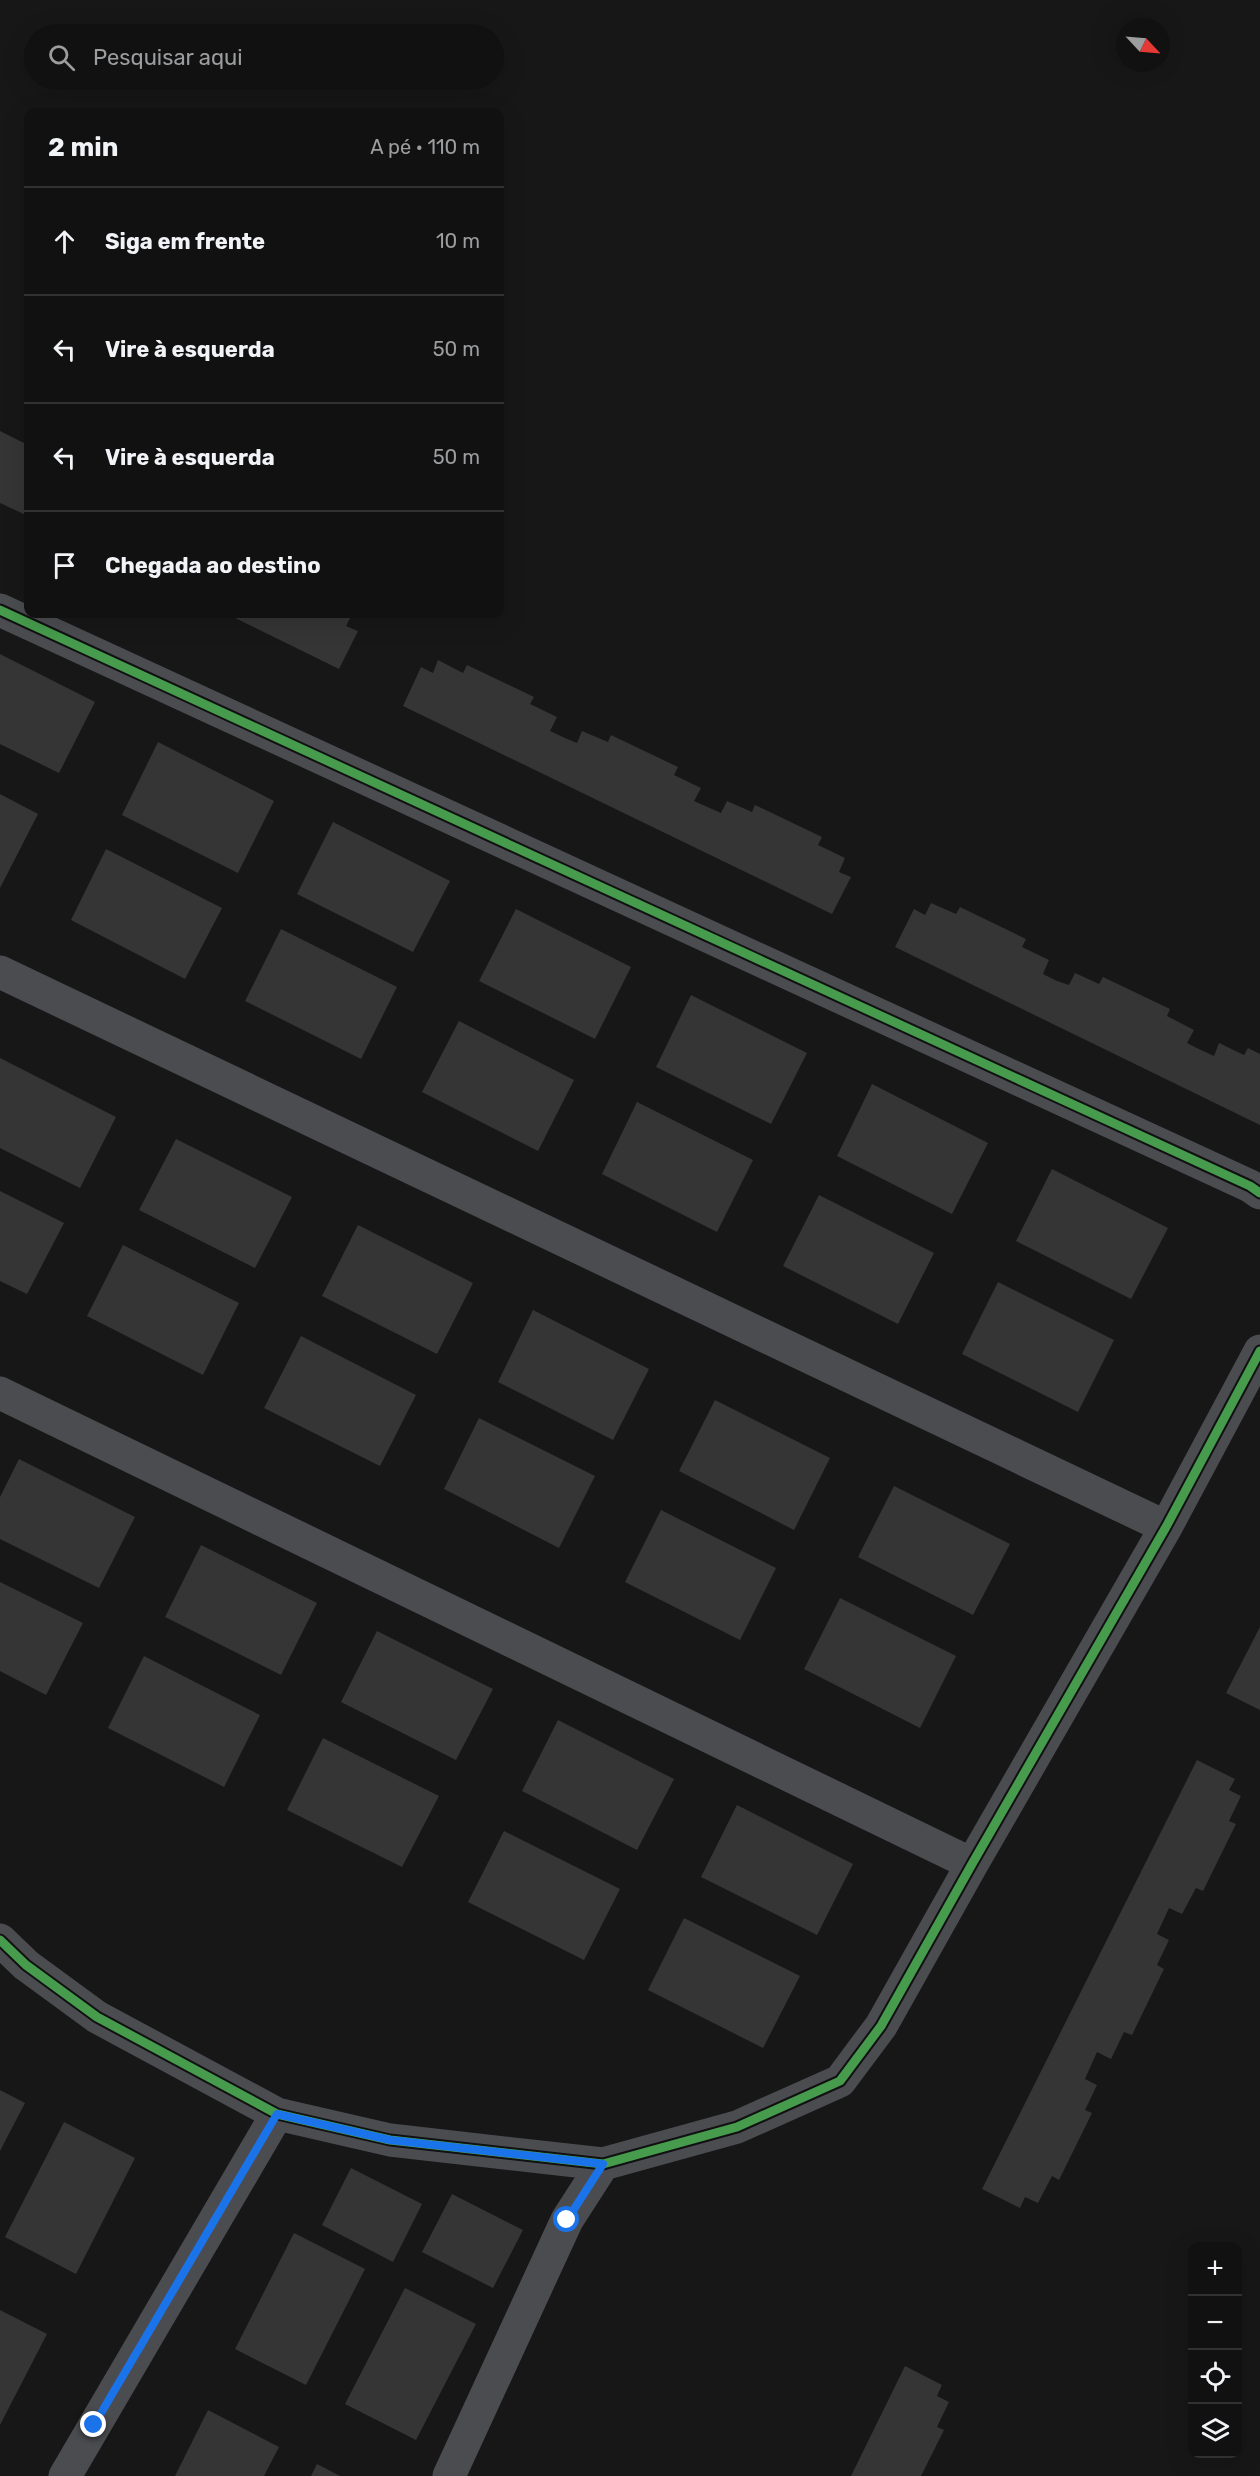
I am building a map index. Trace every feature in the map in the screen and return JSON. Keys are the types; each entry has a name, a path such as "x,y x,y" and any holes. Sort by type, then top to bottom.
{"street":[{"path":"0,610 1239,1181 1260,1193"},
{"path":"0,972 1166,1527"},
{"path":"0,1940 26,1965 97,2017 277,2114 390,2140 603,2164 737,2127 840,2081 881,2026 1166,1527 1260,1351"},
{"path":"0,1393 972,1864"},
{"path":"65,2476 277,2114"},
{"path":"449,2476 567,2220 603,2164"}],"building":[{"path":"0,431 24,443 24,514 0,503"},
{"path":"235,618 350,618 346,626 358,631 339,669"},
{"path":"0,654 95,702 59,773 0,744"},
{"path":"438,660 463,673 467,665 534,697 530,704 557,717 550,731 565,738 577,743 582,731 608,742 611,735 678,767 674,775 701,788 694,801 721,813 727,801 752,812 755,805 822,837 818,845 845,858 839,872 851,877 832,914 403,706 421,667 433,673"},
{"path":"158,742 274,801 238,873 122,815"},
{"path":"0,794 38,814 0,888"},
{"path":"333,822 450,881 413,952 297,894"},
{"path":"106,849 222,908 185,979 71,920"},
{"path":"931,903 956,914 960,907 1026,939 1022,947 1049,960 1043,974 1057,981 1069,985 1075,973 1099,984 1103,977 1170,1009 1167,1016 1194,1030 1187,1043 1214,1056 1219,1043 1244,1055 1248,1048 1260,1054 1260,1125 895,947 914,909 925,915"},
{"path":"516,909 631,967 595,1039 479,981"},
{"path":"281,929 397,987 361,1059 245,1001"},
{"path":"691,995 807,1053 771,1124 656,1067"},
{"path":"459,1021 574,1080 538,1151 422,1092"},
{"path":"0,1058 116,1117 80,1188 0,1148"},
{"path":"872,1084 988,1143 952,1214 837,1156"},
{"path":"637,1102 753,1160 717,1232 602,1174"},
{"path":"176,1139 292,1197 255,1268 139,1210"},
{"path":"1052,1169 1168,1228 1131,1299 1016,1241"},
{"path":"0,1191 64,1223 27,1294 0,1281"},
{"path":"819,1195 934,1253 898,1324 783,1266"},
{"path":"358,1225 473,1283 437,1354 322,1296"},
{"path":"123,1245 239,1303 203,1375 87,1316"},
{"path":"998,1282 1114,1340 1078,1412 962,1354"},
{"path":"533,1310 649,1369 613,1440 498,1382"},
{"path":"301,1336 416,1395 380,1466 264,1408"},
{"path":"715,1400 830,1458 794,1530 679,1471"},
{"path":"479,1418 595,1476 559,1548 444,1489"},
{"path":"19,1459 135,1517 99,1588 0,1539 0,1497"},
{"path":"894,1486 1010,1544 973,1615 858,1557"},
{"path":"661,1510 776,1568 740,1640 625,1582"},
{"path":"201,1545 317,1603 281,1675 165,1617"},
{"path":"0,1582 83,1623 46,1695 0,1671"},
{"path":"840,1598 956,1656 920,1728 804,1669"},
{"path":"1260,1627 1260,1710 1226,1693"},
{"path":"377,1631 493,1689 456,1760 341,1702"},
{"path":"144,1656 260,1715 224,1787 108,1728"},
{"path":"558,1720 674,1779 637,1850 522,1791"},
{"path":"323,1738 439,1796 402,1867 287,1810"},
{"path":"1197,1760 1235,1779 1229,1790 1241,1796 1229,1821 1236,1824 1203,1891 1196,1888 1182,1914 1169,1908 1157,1934 1169,1940 1157,1965 1164,1969 1132,2035 1124,2032 1111,2059 1097,2052 1085,2079 1097,2085 1085,2110 1092,2113 1059,2180 1052,2176 1038,2203 1025,2197 1020,2208 982,2189"},
{"path":"737,1805 853,1864 817,1935 701,1877"},
{"path":"504,1831 620,1889 584,1960 468,1902"},
{"path":"684,1918 800,1976 763,2048 648,1990"},
{"path":"0,2090 25,2103 0,2151"},
{"path":"64,2122 135,2158 76,2274 5,2237"},
{"path":"351,2168 422,2204 393,2262 322,2225"},
{"path":"452,2194 523,2230 493,2288 422,2252"},
{"path":"294,2233 365,2269 306,2385 235,2349"},
{"path":"405,2288 476,2324 416,2440 345,2404"},
{"path":"0,2310 47,2334 0,2425"},
{"path":"905,2366 942,2385 937,2396 949,2402 937,2427 944,2430 921,2476 851,2476"},
{"path":"208,2410 279,2447 264,2476 175,2476"},
{"path":"317,2464 340,2476 311,2476"}],"cycle path":[{"path":"0,610 1250,1186 1260,1193"},
{"path":"0,1940 26,1965 97,2017 277,2114 390,2140 603,2164 737,2127 840,2081 881,2026 1166,1527 1260,1351"}],"route":[{"path":"94,2425 277,2114 390,2140 603,2164 567,2220"}]}
